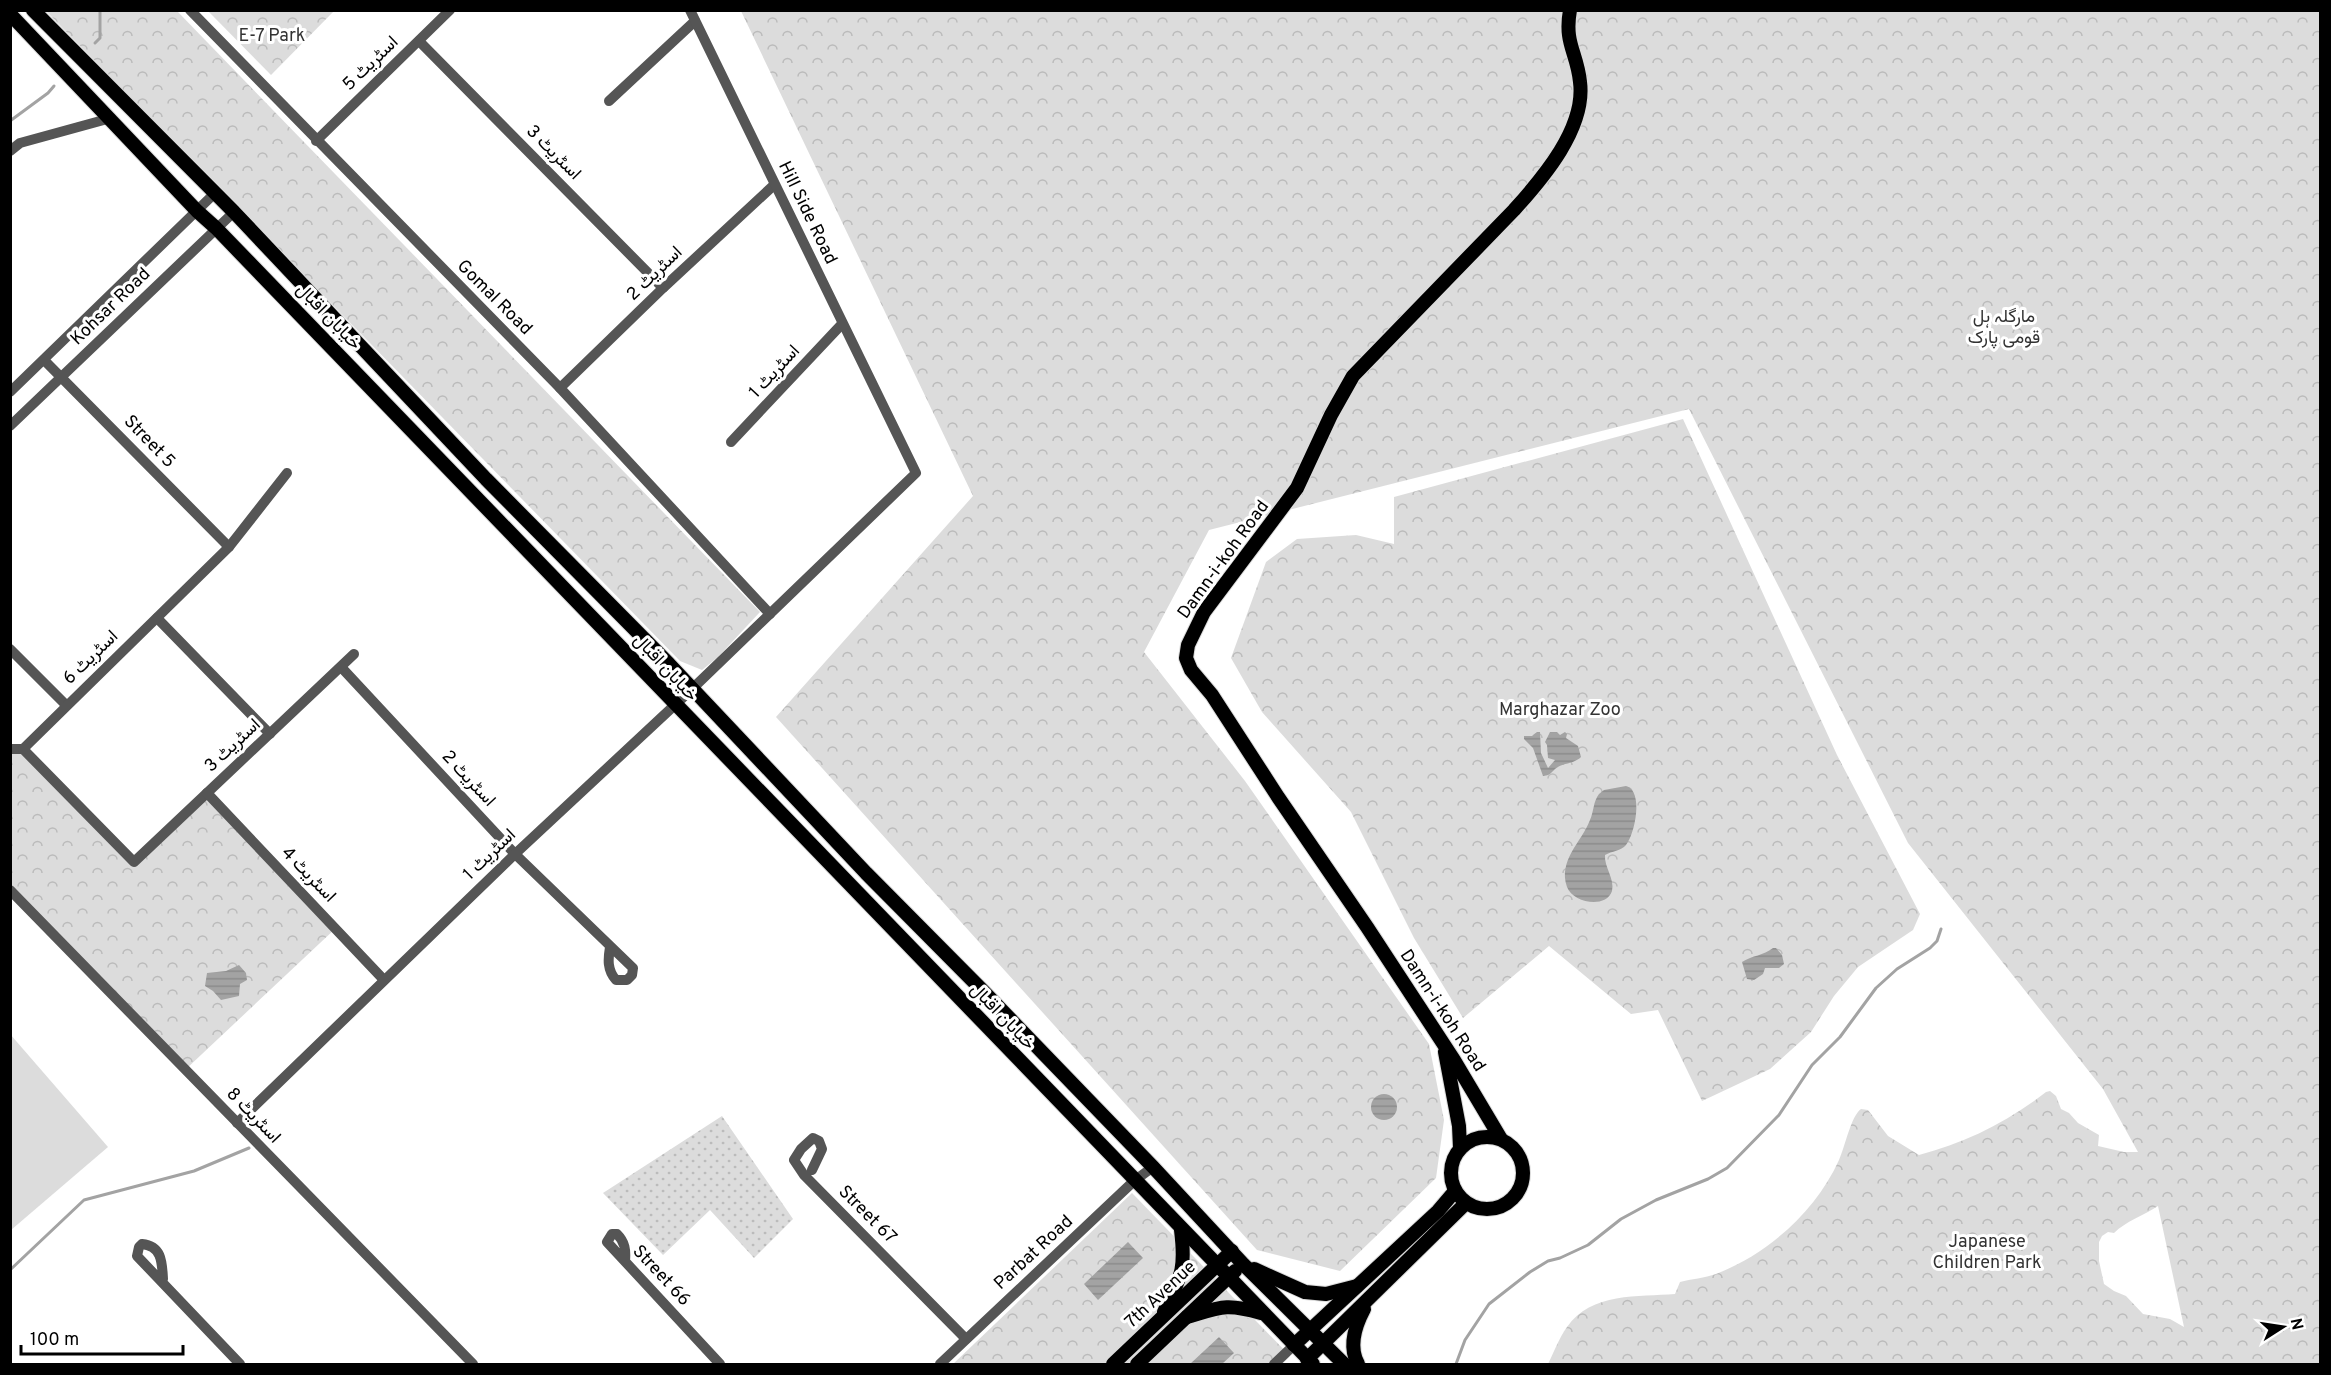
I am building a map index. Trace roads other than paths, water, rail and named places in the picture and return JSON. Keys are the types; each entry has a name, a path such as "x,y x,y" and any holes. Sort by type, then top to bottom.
{"main road":[{"name":"خیابان اقبال","path":"33,10 234,212 486,479 692,689 866,873 1154,1167 1243,1264 1344,1365"},
{"name":"Damn-i-koh Road","path":"1501,1139 1454,1059 1443,1046 1212,695 1191,670 1186,658 1188,645 1204,612 1297,488 1331,415 1353,376 1515,210 1554,163 1576,117 1581,94 1579,75 1567,32 1570,10"},
{"name":"خیابان اقبال","path":"10,14 197,211 216,228 674,705 1229,1277 1294,1345 1307,1363"},
{"path":"1443,1046 1459,1126 1460,1148"},
{"path":"1490,1136 1501,1139 1514,1148 1521,1161 1523,1177 1512,1199 1502,1206 1490,1209 1478,1208 1466,1203 1455,1191 1450,1180 1453,1157 1460,1148 1469,1141 1490,1136"},
{"path":"1294,1345 1438,1211 1455,1191"},
{"path":"1307,1363 1371,1296 1466,1203"},
{"path":"1161,1320 1183,1270 1181,1230"},
{"name":"7th Avenue","path":"1113,1365 1232,1251"},
{"path":"1243,1264 1305,1293 1326,1294 1357,1286"},
{"name":"7th Avenue","path":"1137,1365 1243,1264"},
{"path":"1358,1365 1354,1357 1353,1339 1356,1324 1371,1296"},
{"path":"1185,1317 1223,1306 1237,1306 1261,1313"}],"street":[{"name":"Gomal Road","path":"190,10 560,388 770,614"},
{"name":"اسٹریٹ 5","path":"316,141 450,10"},
{"path":"609,101 692,16"},
{"name":"Hill Side Road","path":"692,16 916,473 770,614"},
{"name":"اسٹریٹ 3","path":"419,41 663,288"},
{"path":"10,151 20,143 111,118"},
{"name":"اسٹریٹ 2","path":"560,388 774,185"},
{"name":"Kohsar Road","path":"10,392 215,193"},
{"name":"Kohsar Road","path":"10,426 234,212"},
{"name":"اسٹریٹ 1","path":"731,442 842,324"},
{"name":"Street 5","path":"44,360 229,547"},
{"name":"اسٹریٹ 6","path":"23,749 229,547 287,473"},
{"name":"اسٹریٹ 1","path":"237,1123 515,854 770,614"},
{"path":"157,618 270,734"},
{"path":"10,650 66,705"},
{"name":"اسٹریٹ 3","path":"23,749 134,862 354,654"},
{"name":"اسٹریٹ 2","path":"341,667 515,854 633,968 632,975 627,980 616,980 610,974 608,958 610,947"},
{"path":"10,749 23,749"},
{"name":"اسٹریٹ 4","path":"207,793 384,980"},
{"name":"اسٹریٹ 8","path":"10,890 473,1365"},
{"name":"Street 67","path":"812,1170 822,1149 819,1141 813,1138 801,1149 794,1160 804,1175 966,1340"},
{"name":"Parbat Road","path":"940,1365 1134,1181 1154,1167"},
{"name":"Street 66","path":"625,1261 626,1252 622,1239 617,1234 612,1234 607,1242 720,1365"},
{"path":"163,1279 162,1262 158,1250 151,1245 142,1244 137,1256 240,1365"},
{"path":"1274,1365 1294,1345"}],"waterway":[{"path":"95,43 100,38 100,10"},
{"path":"10,121 54,86"},
{"path":"1456,1364 1465,1340 1489,1304 1530,1272 1548,1261 1588,1245 1621,1219 1656,1200 1708,1179 1727,1168 1779,1115 1812,1065 1840,1037 1876,988 1897,969 1930,948 1937,941 1941,929"},
{"path":"10,1270 84,1200 194,1171 249,1148"}],"park label":[{"name":"E-7 Park","path":"272,36"},
{"name":"مارگلہ ہل قومی پارک","path":"2004,327"},
{"name":"Marghazar Zoo","path":"1560,710"},
{"name":"Japanese Children Park","path":"1987,1252"}]}
